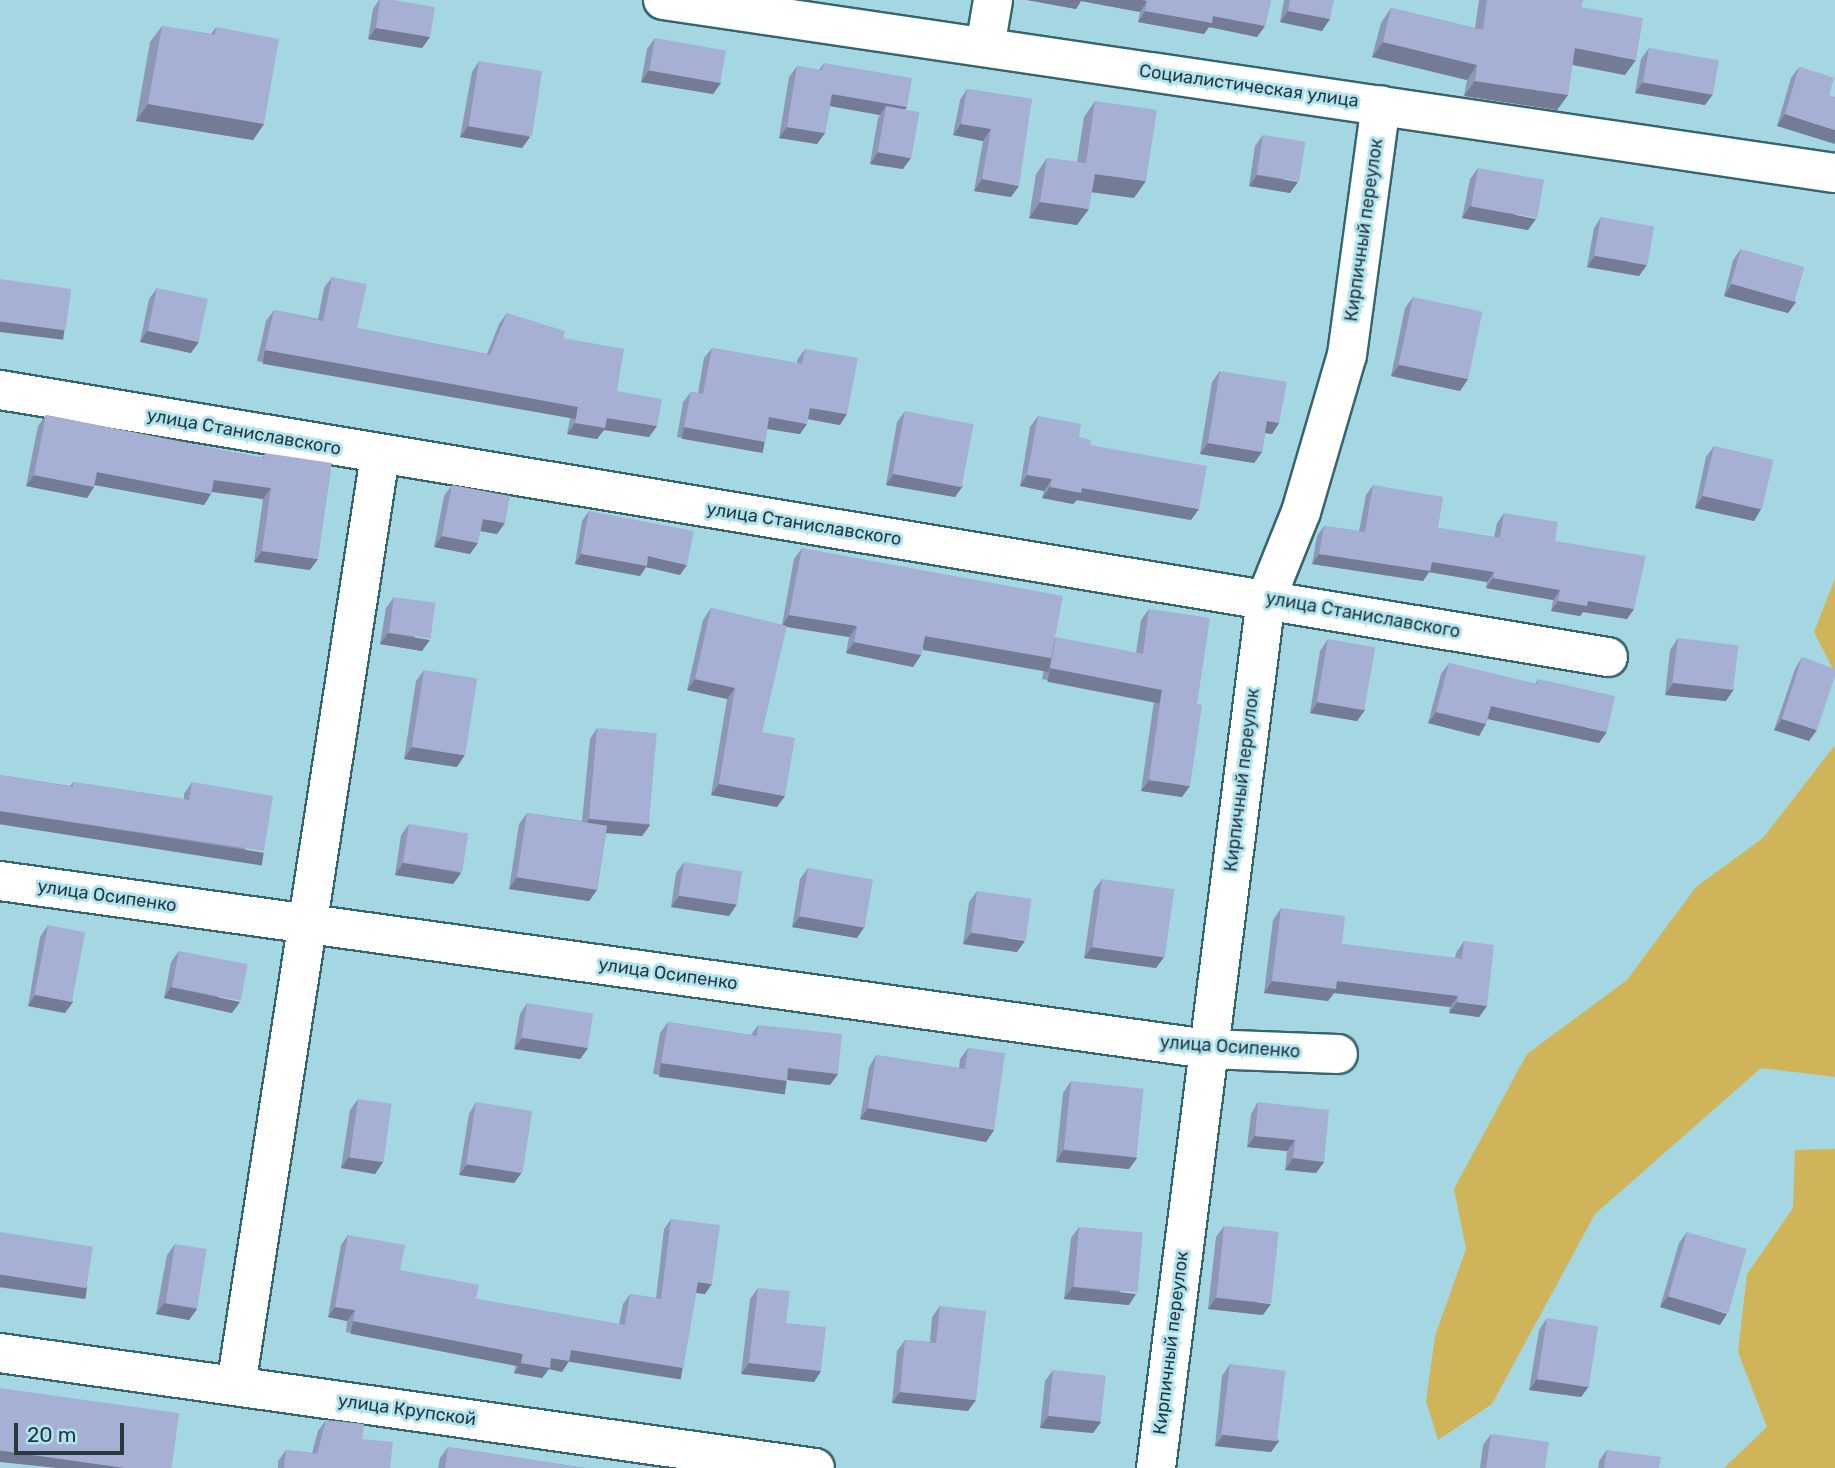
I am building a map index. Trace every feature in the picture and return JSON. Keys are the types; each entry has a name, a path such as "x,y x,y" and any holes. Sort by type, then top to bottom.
{"street":[{"name":"Социалистическая улица","path":"663,0 1835,173"},
{"path":"985,47 993,0"},
{"name":"Кирпичный переулок","path":"1156,1468 1266,599 1301,512 1347,355 1381,105"},
{"name":"улица Станиславского","path":"0,390 380,456 1608,657"},
{"path":"236,1386 380,456"},
{"name":"улица Осипенко","path":"0,881 1207,1049 1338,1054"},
{"name":"улица Крупской","path":"0,1353 815,1468"}],"shaded area":[{"path":"1835,579 1835,673 1814,632"},
{"path":"1835,745 1835,1077 1761,1068 1595,1214 1492,1404 1438,1440 1426,1401 1435,1336 1466,1249 1454,1189 1527,1054 1627,980 1696,887 1763,838"},
{"path":"1835,1149 1835,1468 1724,1468 1767,1427 1738,1352 1747,1274 1793,1208 1795,1150"}],"building":[{"path":"380,0 435,7 430,37 376,28"},
{"path":"1143,0 1271,0 1265,26 1213,16 1212,23 1145,11 1147,1"},
{"path":"1290,0 1334,0 1330,19 1288,11"},
{"path":"1487,0 1583,0 1581,7 1643,18 1636,60 1575,48 1568,95 1475,81 1477,65 1383,42 1391,8 1483,30"},
{"path":"162,26 215,35 216,27 279,39 264,124 148,104"},
{"path":"655,38 726,51 720,83 649,70"},
{"path":"1649,48 1719,60 1713,95 1643,82"},
{"path":"479,61 542,71 532,136 469,126"},
{"path":"824,63 912,78 907,107 832,94 825,133 787,127 797,66 822,70"},
{"path":"1799,67 1834,78 1829,95 1835,97 1835,130 1785,114"},
{"path":"967,89 1032,99 1019,186 982,179 991,129 961,124"},
{"path":"1095,101 1157,110 1146,181 1095,174 1089,209 1040,202 1047,158 1086,163"},
{"path":"886,106 919,112 911,158 878,152"},
{"path":"1263,135 1305,142 1299,181 1257,175"},
{"path":"1478,168 1544,180 1537,218 1471,206"},
{"path":"1601,217 1654,226 1647,265 1594,255"},
{"path":"1741,249 1804,267 1795,302 1731,284"},
{"path":"332,277 367,284 357,328 490,355 507,313 565,331 563,338 624,349 617,391 662,399 657,426 607,418 605,428 575,423 578,407 265,350 274,310 323,321"},
{"path":"0,279 71,289 65,331 0,321"},
{"path":"157,288 208,299 199,342 148,331"},
{"path":"1413,297 1482,312 1468,379 1399,364"},
{"path":"712,348 802,364 805,349 858,358 847,414 810,408 807,424 769,417 765,442 684,427 691,392 703,394"},
{"path":"1220,371 1287,382 1279,423 1267,421 1262,452 1208,443"},
{"path":"905,411 974,424 962,487 893,474"},
{"path":"46,415 264,458 265,453 332,463 318,559 262,551 271,488 214,480 211,494 97,472 94,487 34,475"},
{"path":"1038,416 1081,424 1079,437 1091,440 1090,445 1207,466 1199,509 1082,488 1081,493 1050,487 1052,479 1027,475"},
{"path":"1714,446 1773,460 1762,509 1703,496"},
{"path":"452,485 510,496 505,523 483,519 478,543 442,536"},
{"path":"1373,485 1443,497 1438,528 1500,538 1504,513 1558,522 1555,541 1646,556 1634,609 1588,601 1587,606 1558,601 1560,590 1493,578 1494,572 1432,562 1430,571 1319,554 1324,526 1365,532"},
{"path":"589,511 694,531 687,565 648,556 647,566 581,554"},
{"path":"802,548 1063,596 1051,658 925,636 921,655 854,642 857,626 789,615"},
{"path":"394,597 436,603 431,638 389,633"},
{"path":"711,608 787,626 762,732 795,738 785,796 719,784 735,688 695,679"},
{"path":"1149,609 1210,618 1197,704 1202,705 1190,786 1149,780 1162,690 1050,668 1056,637 1143,654"},
{"path":"1678,638 1739,645 1733,690 1673,683"},
{"path":"1328,639 1375,647 1364,710 1317,702"},
{"path":"1802,657 1835,669 1817,730 1782,719"},
{"path":"1449,663 1537,684 1538,679 1615,696 1607,732 1491,706 1486,724 1436,712"},
{"path":"424,670 477,678 465,755 412,747"},
{"path":"597,728 657,733 649,824 589,819"},
{"path":"0,775 73,787 73,782 189,800 192,782 273,796 264,851 0,811"},
{"path":"527,813 607,826 597,890 517,877"},
{"path":"409,824 468,833 462,872 403,863"},
{"path":"684,862 742,871 737,905 679,896"},
{"path":"808,868 873,879 864,928 799,916"},
{"path":"1102,879 1174,889 1165,957 1092,947"},
{"path":"977,891 1031,899 1026,940 971,933"},
{"path":"1281,908 1345,916 1342,944 1462,959 1464,941 1494,945 1487,1006 1457,1002 1458,996 1337,981 1336,989 1272,981"},
{"path":"48,925 85,932 72,1002 34,995"},
{"path":"179,951 248,964 241,1001 172,987"},
{"path":"527,1003 593,1013 588,1048 522,1038"},
{"path":"668,1022 757,1036 758,1025 842,1034 838,1074 788,1068 787,1081 661,1063"},
{"path":"968,1048 1005,1053 994,1130 868,1108 876,1055 965,1069"},
{"path":"1071,1081 1144,1089 1136,1157 1064,1150"},
{"path":"358,1099 392,1104 383,1162 350,1157"},
{"path":"476,1102 532,1111 522,1173 466,1164"},
{"path":"1258,1102 1329,1110 1324,1162 1293,1158 1295,1140 1255,1136"},
{"path":"671,1219 720,1225 712,1284 698,1282 683,1368 571,1350 569,1361 551,1358 550,1368 521,1363 523,1354 353,1321 355,1310 335,1307 348,1235 405,1245 400,1270 479,1285 476,1299 625,1325 630,1294 661,1299"},
{"path":"1224,1226 1279,1232 1271,1303 1216,1298"},
{"path":"1079,1227 1143,1233 1138,1292 1074,1287"},
{"path":"0,1232 93,1247 86,1288 0,1275"},
{"path":"1687,1232 1747,1249 1728,1313 1669,1296"},
{"path":"175,1244 207,1249 197,1308 166,1303"},
{"path":"758,1288 790,1291 786,1323 826,1327 821,1371 749,1363"},
{"path":"940,1306 986,1311 976,1400 900,1392 905,1340 936,1343"},
{"path":"1547,1318 1598,1326 1589,1387 1537,1379"},
{"path":"1230,1364 1286,1371 1277,1441 1221,1434"},
{"path":"1053,1370 1106,1376 1101,1421 1048,1416"},
{"path":"0,1388 179,1413 172,1468 124,1468 0,1451"},
{"path":"326,1420 364,1424 362,1439 393,1442 390,1468 284,1468 286,1450 317,1454"},
{"path":"1491,1434 1549,1442 1545,1468 1486,1468"},
{"path":"448,1447 585,1468 445,1468"},
{"path":"1607,1450 1661,1457 1659,1468 1604,1468"}]}
